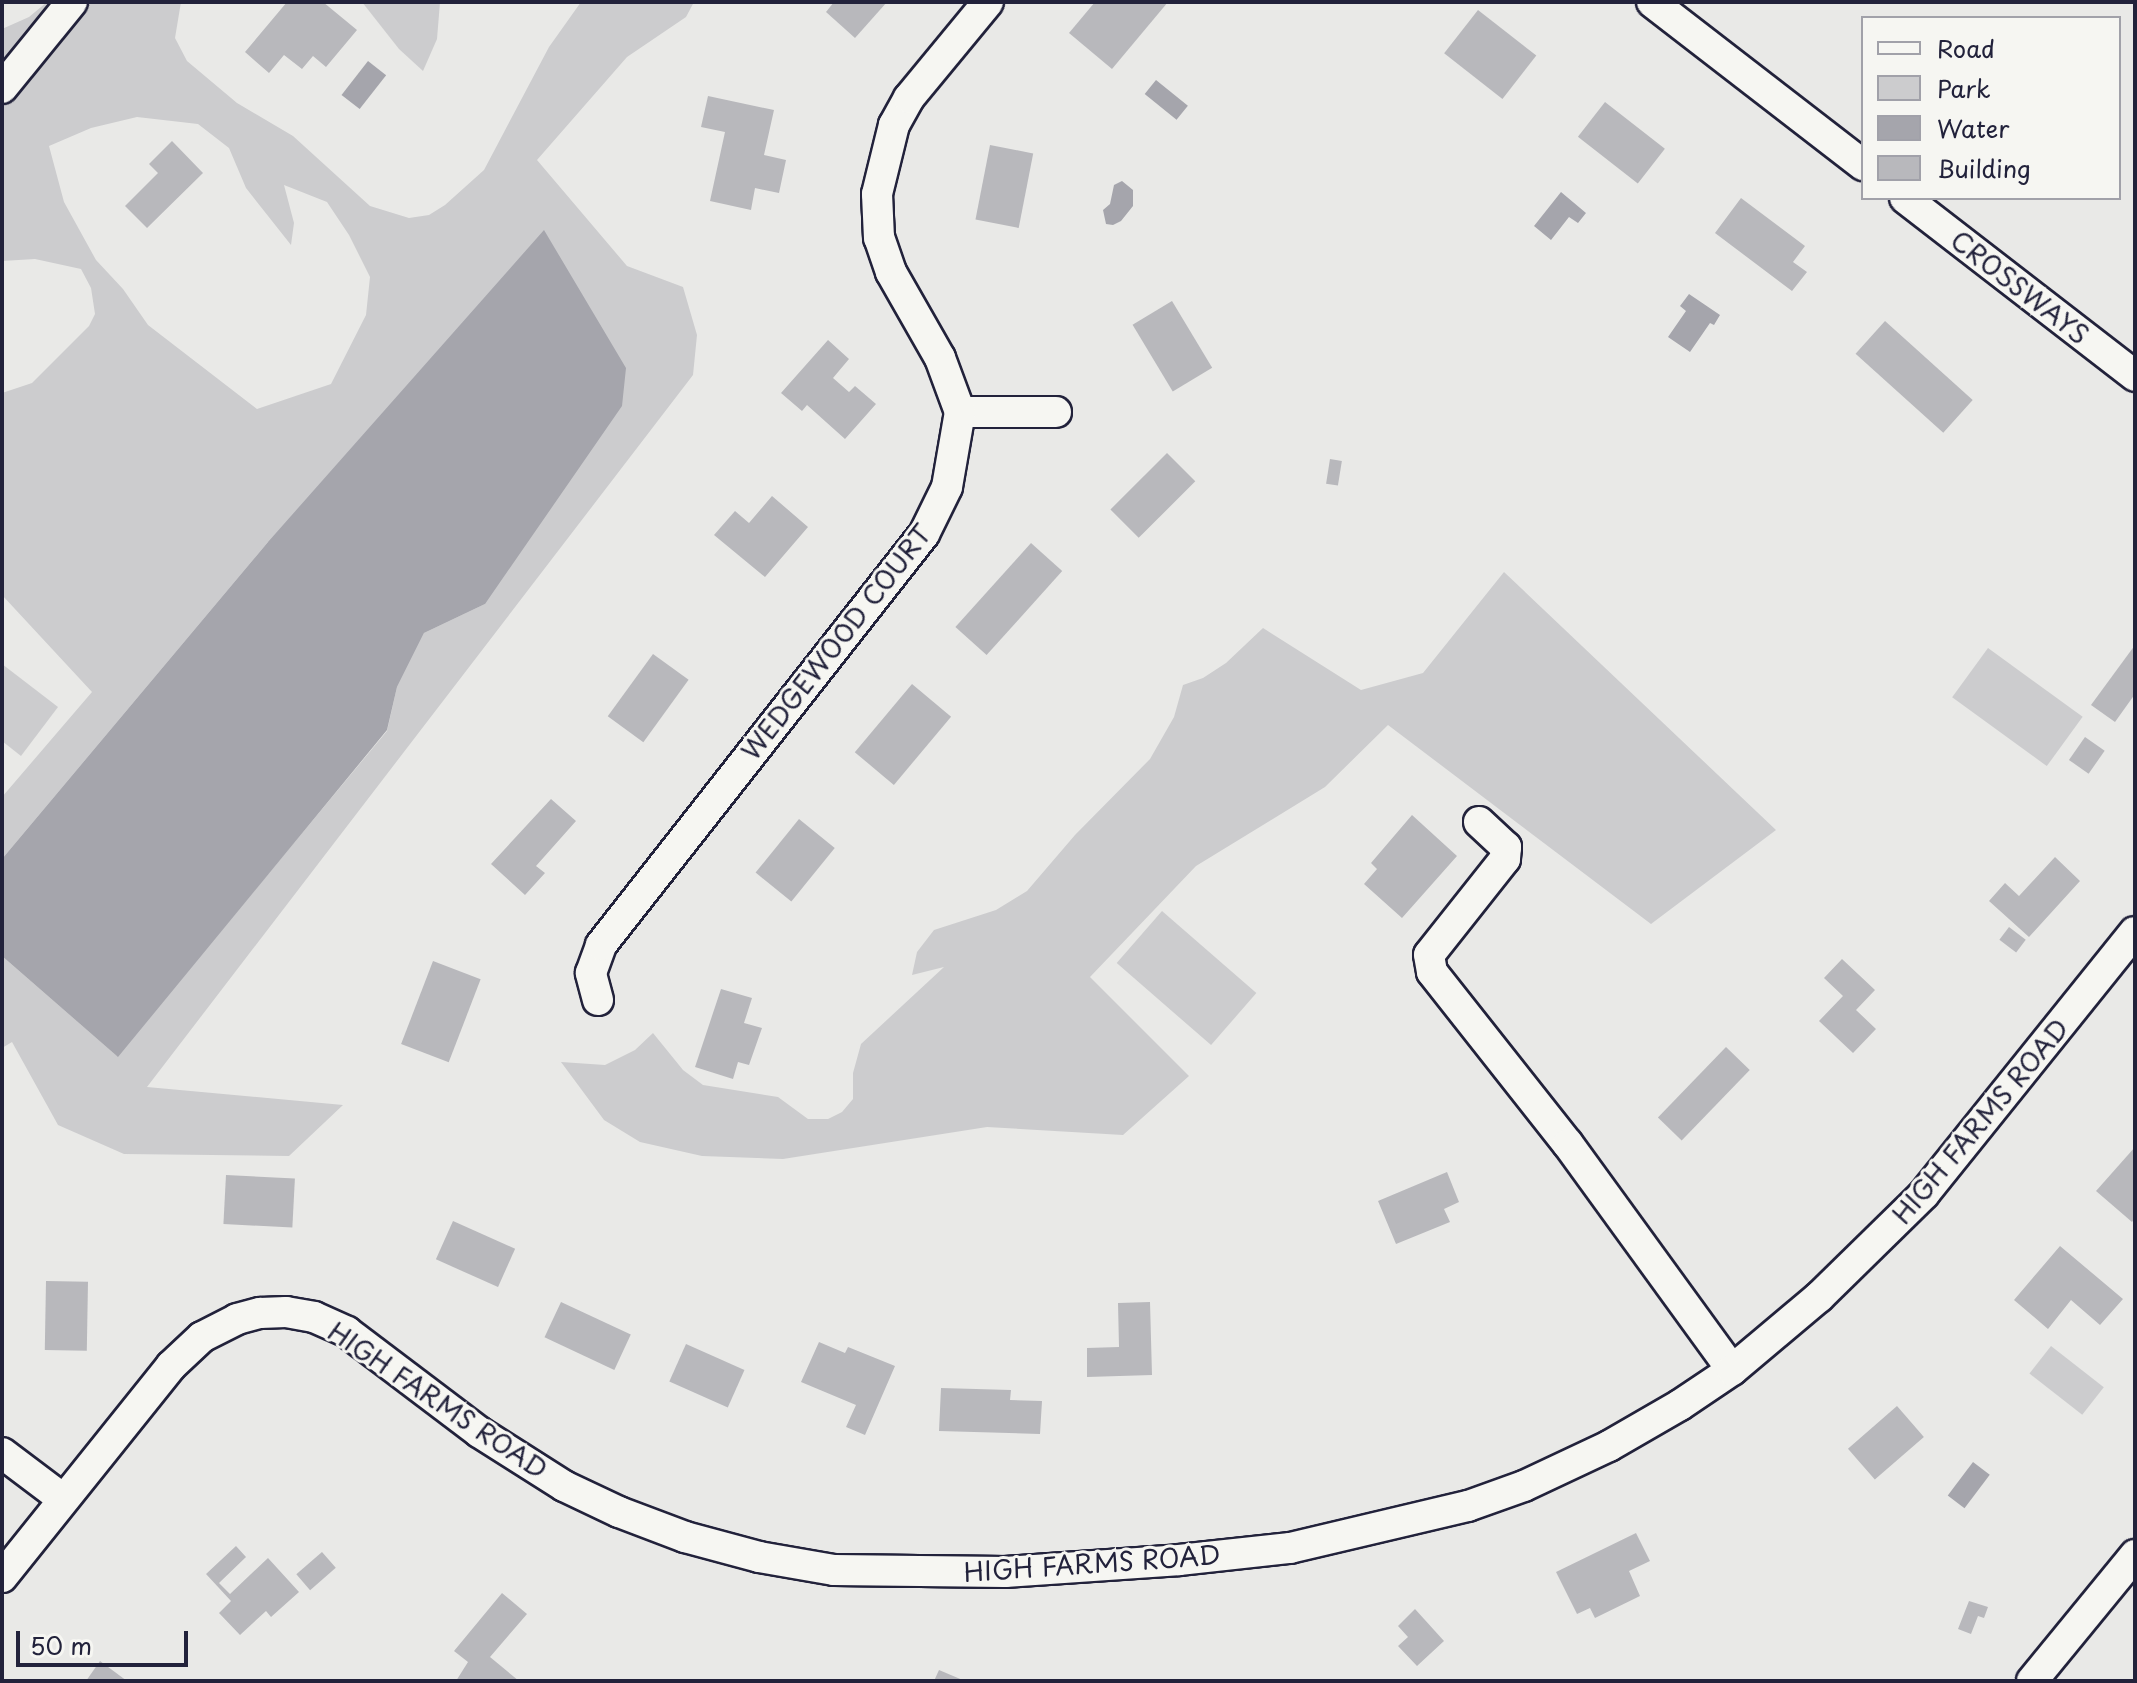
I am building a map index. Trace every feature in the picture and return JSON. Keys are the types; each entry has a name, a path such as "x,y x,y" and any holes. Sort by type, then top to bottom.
{"street":[{"path":"2,88 72,2"},
{"path":"988,2 909,98 894,125 877,194 879,238 891,272 940,358 960,412 1056,412"},
{"path":"1652,2 1861,163"},
{"name":"CROSSWAYS","path":"1908,200 2135,376"},
{"name":"WEDGEWOOD COURT","path":"598,1000 591,973 594,959 610,932 924,534 947,487 960,412"},
{"path":"1479,822 1506,847 1505,859 1429,955 1432,972 1568,1144 1732,1370"},
{"name":"HIGH FARMS ROAD","path":"2,1577 171,1366 202,1337 237,1319 260,1313 286,1312 314,1317 347,1332 479,1432 564,1486 619,1512 685,1537 761,1558 869,1572 1005,1572 1179,1560 1290,1548 1398,1525 1468,1506 1524,1486 1609,1446 1732,1370 1819,1297 1924,1194 2135,932"},
{"path":"2,1453 63,1499"},
{"path":"2032,1681 2135,1555"}],"green space":[{"path":"47,2 181,2 175,38 187,61 237,103 293,136 370,206 409,218 429,215 445,205 484,170 549,47 581,2 694,2 686,17 627,57 537,160 627,266 683,287 697,335 693,375 147,1087 343,1105 289,1156 124,1154 58,1125 12,1042 2,1048 2,956 117,1056 387,731 397,687 424,633 485,604 268,542 2,859 2,797 92,692 2,595 2,393 32,383 89,326 95,314 91,288 81,269 35,259 2,261 2,29 29,17","holes":["137,117 198,124 229,148 246,188 291,245 294,223 284,185 327,202 349,235 370,277 366,315 331,384 257,409 148,325 123,289 96,260 64,202 49,146 91,128"]},
{"path":"362,2 440,2 437,39 423,71 399,49"},
{"path":"1504,572 1776,830 1651,924 1388,725 1325,787 1196,866 1090,977 1189,1076 1123,1135 987,1127 783,1159 702,1156 640,1142 604,1120 561,1062 605,1065 635,1050 653,1033 683,1070 703,1085 778,1097 808,1119 828,1119 842,1112 853,1099 853,1073 861,1044 944,967 912,975 917,952 934,930 996,910 1027,891 1075,835 1150,759 1174,717 1183,685 1203,678 1226,663 1263,628 1361,690 1423,673"},
{"path":"1988,648 2083,717 2047,766 1952,697"},
{"path":"2,664 58,707 21,756 2,741"},
{"path":"1162,911 1256,993 1211,1045 1117,963"},
{"path":"2051,1346 2104,1387 2082,1415 2029,1374"}],"water":[{"path":"368,61 386,75 360,109 342,95"},
{"path":"1156,80 1188,106 1177,120 1145,94"},
{"path":"1122,181 1133,190 1133,206 1121,221 1106,224 1103,210 1110,204 1114,185"},
{"path":"1561,192 1586,213 1578,223 1569,217 1551,240 1534,226"},
{"path":"544,230 626,368 622,406 485,604 424,633 397,687 387,730 118,1057 2,956 2,859 268,542"},
{"path":"1689,294 1720,315 1714,325 1710,323 1690,352 1668,337 1686,311 1680,306"},
{"path":"1973,1462 1990,1475 1964,1508 1948,1496"}],"building":[{"path":"287,2 323,2 357,30 326,67 313,56 302,69 284,55 269,73 245,52"},
{"path":"834,2 887,2 855,38 826,12"},
{"path":"1095,2 1168,2 1112,69 1069,33"},
{"path":"1478,10 1536,56 1502,99 1444,53"},
{"path":"708,96 774,110 764,155 786,160 779,193 755,188 751,210 710,201 725,132 701,127"},
{"path":"1605,102 1665,149 1638,183 1578,137"},
{"path":"172,141 203,173 147,228 125,206 158,173 149,164"},
{"path":"990,145 1033,153 1019,228 975,220"},
{"path":"1741,198 1805,246 1793,262 1807,272 1792,291 1715,233"},
{"path":"1172,301 1212,368 1173,392 1133,325"},
{"path":"1885,321 1973,400 1943,433 1856,354"},
{"path":"828,340 849,359 833,378 849,392 855,386 876,404 845,439 807,405 802,411 781,393"},
{"path":"1167,453 1195,481 1139,538 1110,510"},
{"path":"1330,459 1342,461 1338,486 1326,484"},
{"path":"772,496 808,527 765,577 714,535 735,511 749,523"},
{"path":"1031,543 1062,571 987,655 955,627"},
{"path":"2135,645 2135,694 2115,722 2091,705"},
{"path":"653,654 689,680 643,742 608,716"},
{"path":"912,684 951,717 894,785 855,752"},
{"path":"2085,737 2105,751 2089,774 2069,760"},
{"path":"551,799 576,821 536,866 545,873 525,895 491,864"},
{"path":"1412,815 1457,856 1402,918 1364,884 1377,869 1371,863"},
{"path":"799,819 835,848 791,902 756,873"},
{"path":"2055,857 2080,881 2029,937 1989,901 2005,883 2019,896"},
{"path":"2009,927 2026,940 2016,952 1999,940"},
{"path":"1842,959 1875,990 1856,1010 1876,1029 1853,1053 1819,1021 1843,996 1824,978"},
{"path":"433,961 481,979 449,1062 401,1044"},
{"path":"721,989 752,998 744,1023 762,1028 749,1065 738,1062 733,1079 695,1067"},
{"path":"1726,1047 1750,1070 1682,1140 1658,1117"},
{"path":"2135,1147 2135,1218 2132,1222 2096,1191"},
{"path":"1447,1172 1459,1202 1444,1209 1450,1222 1396,1244 1378,1201"},
{"path":"226,1175 295,1179 292,1228 223,1224"},
{"path":"453,1221 515,1249 498,1287 436,1259"},
{"path":"2060,1246 2123,1299 2100,1325 2071,1300 2048,1329 2014,1300"},
{"path":"46,1281 88,1282 87,1351 45,1350"},
{"path":"561,1302 631,1335 614,1370 545,1337"},
{"path":"1150,1302 1152,1375 1087,1377 1087,1348 1119,1347 1118,1303"},
{"path":"819,1342 845,1353 848,1347 895,1366 865,1435 846,1427 856,1405 801,1382"},
{"path":"686,1344 744,1370 728,1407 669,1381"},
{"path":"941,1388 1011,1390 1010,1400 1042,1401 1040,1434 939,1431"},
{"path":"1897,1406 1924,1437 1875,1480 1848,1449"},
{"path":"1636,1533 1650,1561 1629,1571 1640,1596 1595,1618 1590,1608 1577,1614 1556,1572"},
{"path":"236,1546 246,1557 219,1583 230,1594 268,1558 299,1592 271,1617 266,1611 240,1635 219,1613 231,1601 206,1574"},
{"path":"322,1552 336,1568 310,1590 296,1574"},
{"path":"502,1593 527,1614 490,1657 519,1681 456,1681 468,1662 454,1651"},
{"path":"1969,1601 1988,1607 1984,1618 1978,1616 1971,1634 1958,1629"},
{"path":"1415,1609 1444,1641 1417,1666 1398,1646 1408,1637 1398,1626"},
{"path":"100,1661 127,1681 86,1681"},
{"path":"939,1670 965,1681 934,1681"}]}
